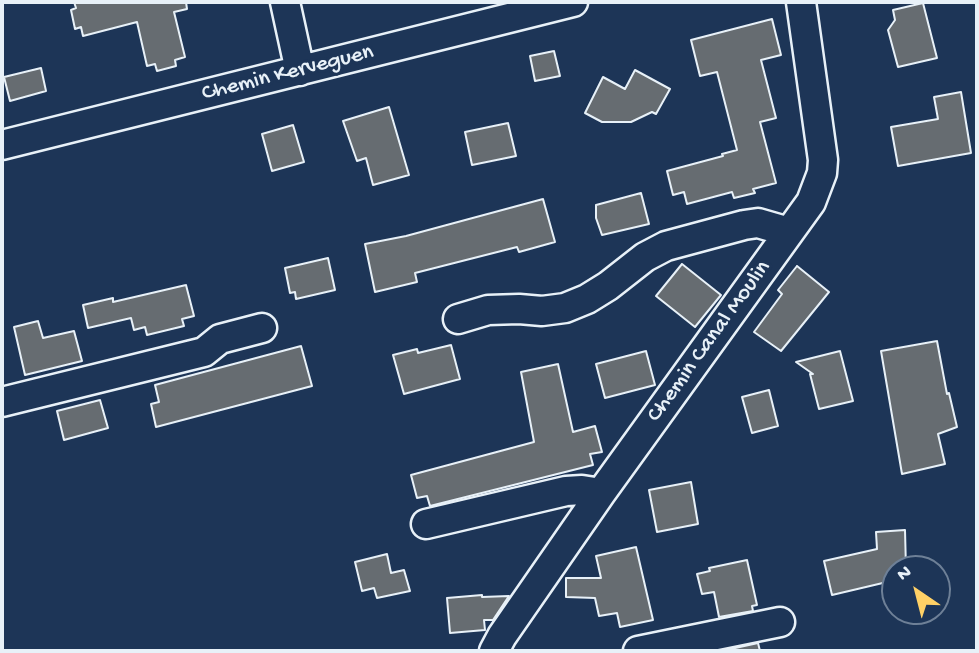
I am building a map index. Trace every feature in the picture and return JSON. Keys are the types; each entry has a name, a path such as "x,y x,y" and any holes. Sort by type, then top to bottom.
{"street":[{"path":"285,2 300,71"},
{"name":"Chemin Kerveguen","path":"2,145 573,2"},
{"name":"Chemin Canal Moulin","path":"495,651 502,636 601,493 811,202 822,173 823,160 801,2"},
{"path":"458,319 488,310 542,311 565,307 598,292 645,257 666,246 718,232 758,223 789,232"},
{"path":"2,402 204,352 220,339 262,328"},
{"path":"426,524 566,491 601,493"},
{"path":"638,651 780,622"}],"building":[{"path":"74,2 186,2 187,9 174,12 185,57 175,60 176,66 157,71 155,64 147,66 137,22 83,36 81,27 75,29 71,10 76,8"},
{"path":"923,3 937,58 898,67 888,30 895,20 893,10"},
{"path":"772,19 781,55 761,60 776,118 760,122 776,183 753,189 755,193 734,198 732,192 687,204 684,192 673,195 667,171 737,150 717,72 700,76 691,40"},
{"path":"554,51 560,76 535,81 530,56"},
{"path":"41,68 46,91 10,101 4,77"},
{"path":"635,70 670,89 656,114 652,112 631,122 602,122 585,113 603,77 625,89"},
{"path":"961,92 971,153 898,166 891,127 938,119 934,97"},
{"path":"389,107 409,175 373,185 366,158 357,161 343,121"},
{"path":"508,123 516,156 472,165 465,132"},
{"path":"293,125 304,162 272,171 262,134"},
{"path":"641,193 649,224 602,235 596,218 596,205"},
{"path":"543,199 555,242 519,252 517,247 415,273 417,282 375,292 365,244 406,236"},
{"path":"328,258 335,290 296,299 295,292 290,293 285,268"},
{"path":"682,264 721,295 695,327 656,296"},
{"path":"797,266 829,292 781,351 754,332 782,294 778,290"},
{"path":"186,285 194,316 182,319 184,326 147,335 145,327 134,330 131,318 88,328 83,305 113,298 113,302"},
{"path":"38,321 43,338 74,331 82,361 25,375 14,327"},
{"path":"937,341 947,394 949,393 957,427 938,434 945,464 902,474 881,351"},
{"path":"451,345 460,379 404,394 393,355 417,349 418,353"},
{"path":"301,346 312,386 156,427 151,404 159,402 155,385"},
{"path":"646,351 655,385 605,398 596,364"},
{"path":"840,351 853,401 819,409 810,374 813,374 796,362"},
{"path":"558,364 573,432 595,426 602,452 590,454 593,465 430,506 427,496 417,498 411,475 534,442 521,372"},
{"path":"769,390 778,426 752,433 742,397"},
{"path":"100,400 108,428 64,440 57,411"},
{"path":"691,482 698,524 657,532 649,490"},
{"path":"905,530 906,555 881,555 881,583 832,595 824,561 877,549 876,532"},
{"path":"636,547 653,620 620,627 617,613 599,616 595,598 566,597 566,578 601,578 596,556"},
{"path":"387,554 391,573 404,570 410,591 377,598 374,588 362,591 355,562"},
{"path":"747,560 757,605 752,606 753,611 719,617 714,592 702,594 697,574 710,571 709,568"},
{"path":"509,596 493,620 484,620 485,630 450,633 447,598"},
{"path":"758,643 760,651 726,651 726,650"}]}
